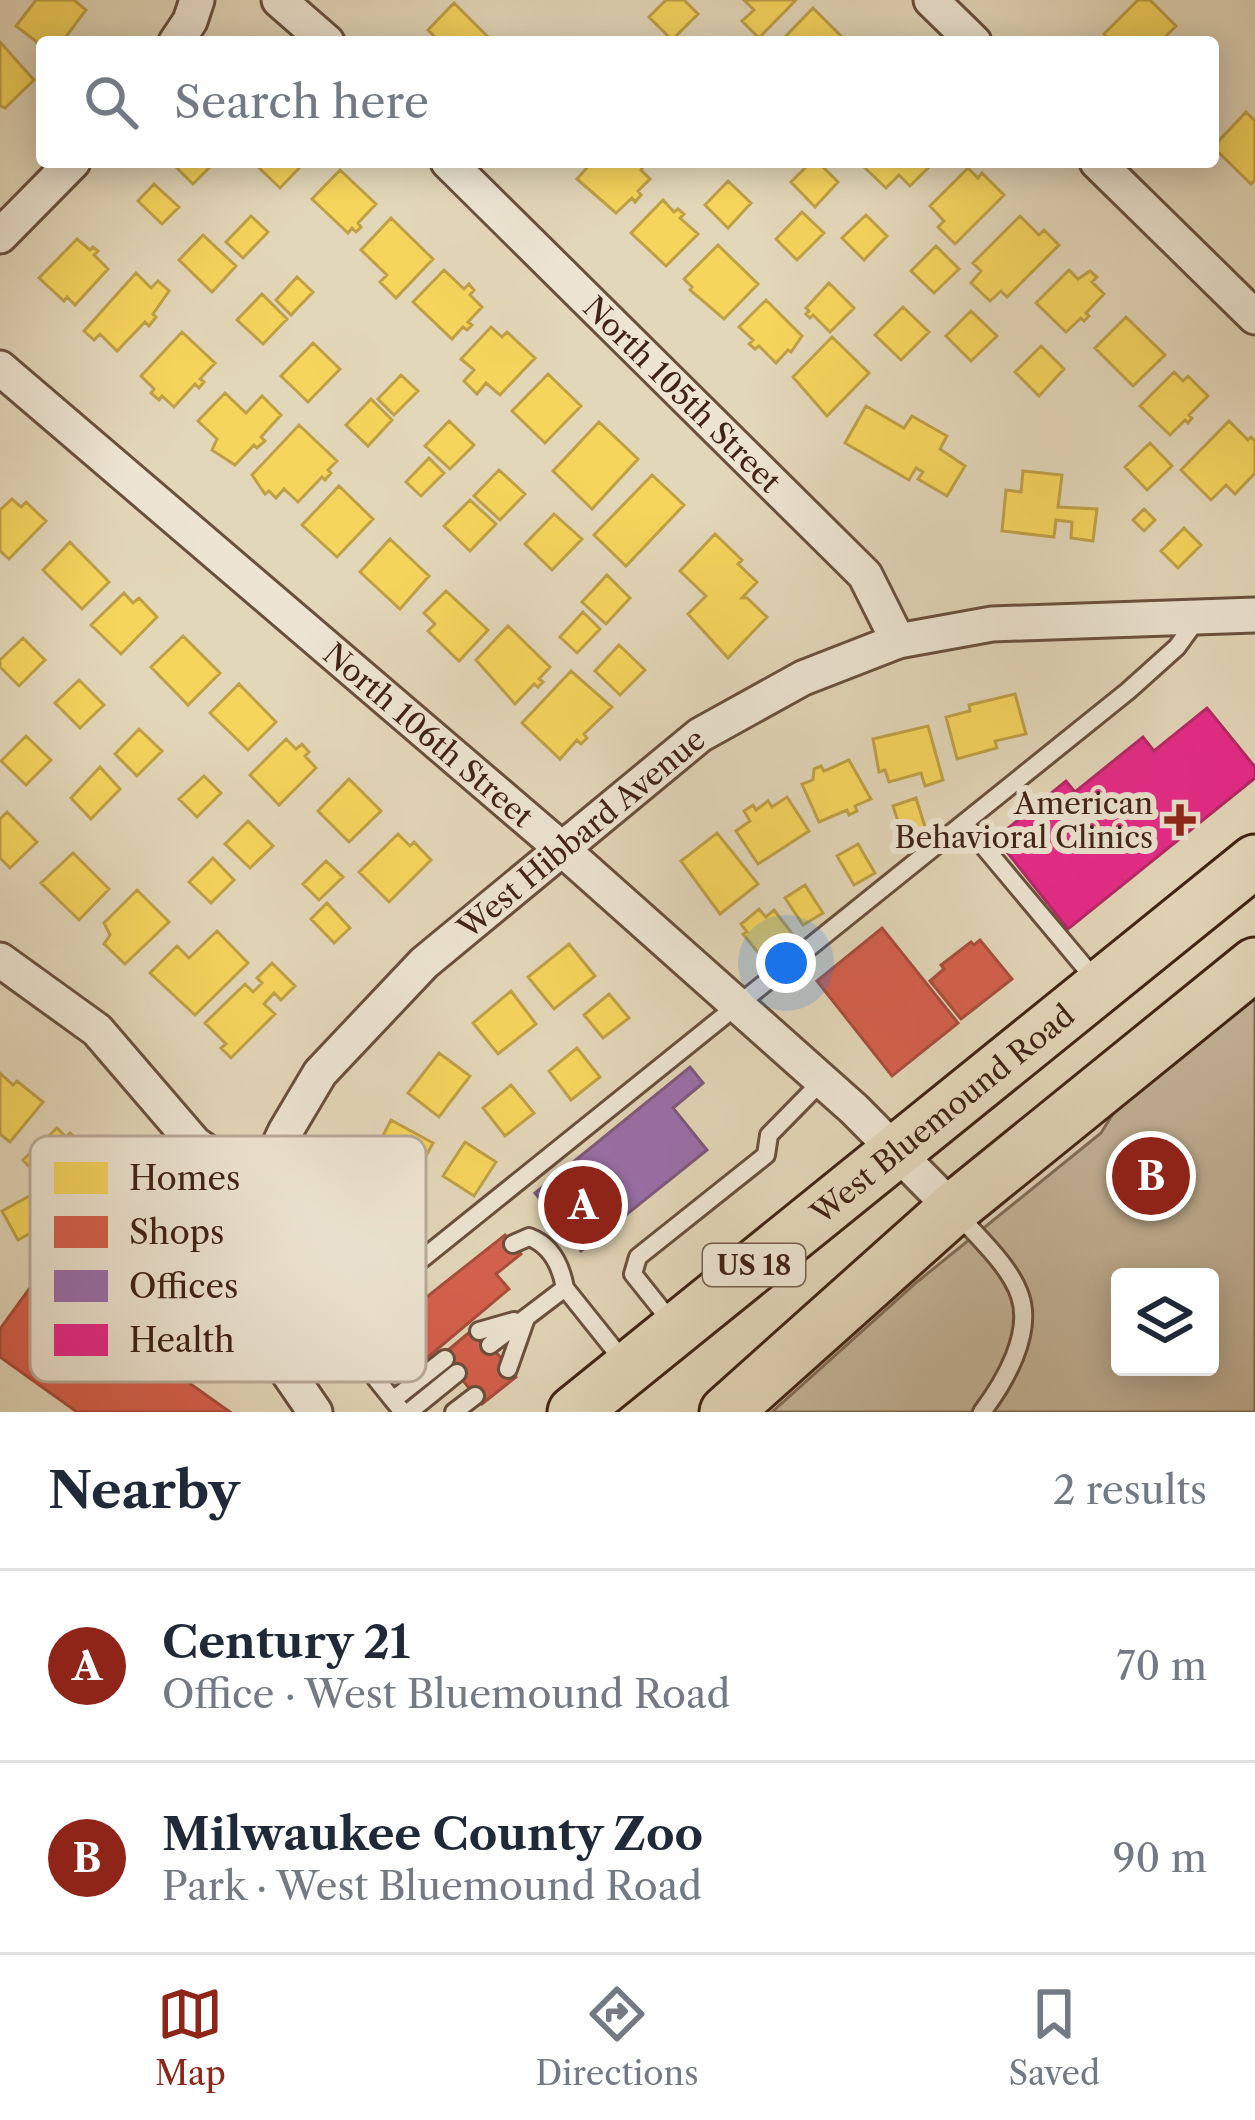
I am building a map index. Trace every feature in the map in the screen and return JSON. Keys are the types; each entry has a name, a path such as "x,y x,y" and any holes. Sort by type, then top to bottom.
{"main road":[{"name":"West Bluemound Road","path":"602,1393 1255,861"},
{"name":"US 18","path":"726,1412 953,1209 1255,964"}],"street":[{"path":"180,36 197,0"},
{"path":"279,0 320,36"},
{"path":"931,0 968,36"},
{"path":"0,236 67,168"},
{"name":"North 105th Street","path":"454,168 865,575 898,641"},
{"path":"1102,168 1255,317"},
{"name":"North 106th Street","path":"0,368 562,849 822,1081 953,1209"},
{"name":"West Hibbard Avenue","path":"283,1136 320,1073 424,963 700,735 803,678 898,641 992,624 1255,615"},
{"path":"0,960 98,1030 189,1136"},
{"name":"West Hibbard Avenue","path":"292,1382 315,1412"}],"lane":[{"path":"426,1256 1128,691 1177,647 1198,618"},
{"path":"964,823 1102,988"},
{"path":"677,1328 633,1274 638,1257 766,1155 769,1136 822,1081"},
{"path":"953,1209 1010,1277 1022,1305 1010,1368 982,1412"},
{"path":"513,1244 529,1237 540,1241 561,1266 602,1393"},
{"path":"484,1338 526,1318 566,1288"},
{"path":"508,1369 526,1318"},
{"path":"380,1382 402,1408 451,1366"},
{"path":"454,1412 475,1396"}],"shaded area":[{"path":"1255,998 1255,1412 772,1412 917,1282 1101,1133 1114,1112"}],"building: Homes":[{"path":"36,0 74,0 86,10 66,36 36,36 36,41 16,26"},
{"path":"666,0 684,0 698,14 676,36 668,36 649,17"},
{"path":"744,0 796,0 761,36 742,21 754,10"},
{"path":"1138,0 1150,0 1176,26 1166,36 1104,34"},
{"path":"454,3 487,36 434,36 428,30"},
{"path":"813,8 841,36 786,36"},
{"path":"0,42 34,80 5,108 0,106"},
{"path":"1246,112 1255,121 1255,180 1251,184 1219,153 1219,141"},
{"path":"177,168 209,168 193,184"},
{"path":"259,168 299,168 280,188"},
{"path":"587,168 642,168 650,179 635,202 632,198 616,213 577,179"},
{"path":"805,168 824,168 838,182 815,207 791,182"},
{"path":"865,168 928,168 910,186 899,175 886,188"},
{"path":"968,168 978,178 982,173 1004,195 955,244 938,227 944,221 930,206"},
{"path":"340,170 376,204 358,223 361,227 356,232 352,228 348,233 312,199"},
{"path":"728,181 751,203 728,228 705,205"},
{"path":"154,184 179,207 162,224 138,201"},
{"path":"663,200 674,212 678,209 684,214 680,218 698,234 666,266 631,233"},
{"path":"802,212 824,233 797,260 776,239"},
{"path":"866,215 887,236 864,260 842,238"},
{"path":"251,216 268,232 243,258 226,242"},
{"path":"1020,216 1039,235 1044,230 1059,245 1007,297 1001,291 990,301 971,283 981,271 973,263"},
{"path":"391,218 433,259 396,298 380,282 387,275 361,250"},
{"path":"203,235 236,266 212,292 179,260"},
{"path":"77,239 98,251 94,255 108,269 75,305 39,278"},
{"path":"718,245 758,284 724,319 684,279"},
{"path":"936,246 959,269 934,293 911,271"},
{"path":"444,270 464,289 469,284 474,290 470,295 482,307 468,322 472,325 452,339 413,302"},
{"path":"1069,270 1078,279 1090,271 1097,277 1092,282 1104,294 1084,321 1081,318 1066,332 1036,303"},
{"path":"136,273 151,288 158,281 169,291 149,326 145,322 117,351 100,334 94,340 84,331"},
{"path":"297,277 313,292 291,315 276,300"},
{"path":"829,283 854,308 830,332 806,314"},
{"path":"262,294 287,319 263,344 237,320"},
{"path":"766,300 802,336 776,363 759,346 755,349 749,344 753,340 739,327"},
{"path":"903,307 929,332 901,360 875,335"},
{"path":"971,311 997,336 971,361 946,336"},
{"path":"1126,317 1165,355 1133,386 1095,348"},
{"path":"491,327 502,337 507,332 535,358 500,395 486,383 477,394 464,381 474,370 461,359"},
{"path":"182,332 215,363 200,379 204,382 199,388 195,384 174,407 151,393 154,389 141,376"},
{"path":"832,337 869,373 827,416 793,377"},
{"path":"313,343 340,369 308,402 281,376"},
{"path":"1041,346 1064,369 1039,396 1015,372"},
{"path":"1174,372 1183,381 1188,376 1208,396 1189,415 1188,423 1185,420 1170,435 1140,406"},
{"path":"548,374 581,406 545,443 512,411"},
{"path":"401,375 418,391 394,415 378,399"},
{"path":"225,393 246,413 262,396 281,415 261,437 265,441 257,448 254,445 235,465 212,450 217,439 198,421"},
{"path":"371,399 392,420 368,446 346,425"},
{"path":"866,406 904,428 912,416 947,436 940,449 965,466 947,496 918,479 923,472 916,468 909,480 845,443"},
{"path":"449,421 474,445 450,469 425,446"},
{"path":"1229,421 1255,441 1255,473 1235,494 1226,485 1211,500 1181,470"},
{"path":"599,422 638,459 592,509 553,471"},
{"path":"299,425 337,461 325,480 322,477 298,502 284,489 276,498 269,491 265,494 252,475"},
{"path":"1150,443 1172,466 1147,490 1125,467"},
{"path":"429,458 444,473 421,496 406,482"},
{"path":"499,470 525,494 500,520 474,496"},
{"path":"1023,471 1062,475 1058,507 1097,509 1093,541 1071,538 1072,522 1056,520 1054,537 1002,531 1006,490 1021,492"},
{"path":"652,475 684,505 626,566 594,535"},
{"path":"339,486 373,519 337,557 302,525"},
{"path":"12,499 21,507 26,502 46,521 9,559 0,551 0,510"},
{"path":"470,500 496,524 470,551 444,526"},
{"path":"1144,509 1155,520 1144,531 1133,520"},
{"path":"554,514 582,539 552,570 525,544"},
{"path":"1184,528 1201,545 1178,568 1161,551"},
{"path":"715,534 757,582 742,598 767,617 728,658 688,614 706,596 680,571"},
{"path":"390,539 429,576 400,609 360,572"},
{"path":"70,542 109,582 82,609 43,570"},
{"path":"607,575 630,598 606,624 582,602"},
{"path":"446,591 488,630 459,661 428,631 435,624 424,613"},
{"path":"124,593 133,603 139,598 157,617 121,654 91,625"},
{"path":"583,612 600,629 577,653 560,637"},
{"path":"508,626 550,667 539,679 543,682 538,687 534,684 515,704 476,660"},
{"path":"183,636 220,673 188,705 151,667"},
{"path":"23,638 45,660 19,686 0,667 0,660"},
{"path":"619,645 645,670 620,695 595,671"},
{"path":"571,671 612,707 584,734 587,738 581,744 577,740 560,759 522,723"},
{"path":"79,680 104,705 80,728 55,703"},
{"path":"239,684 276,722 248,750 210,713"},
{"path":"1015,694 1026,734 995,741 997,748 957,759 946,717 970,711 969,705"},
{"path":"928,726 943,780 925,786 921,773 889,782 885,770 879,772 873,739"},
{"path":"139,729 162,751 137,776 115,754"},
{"path":"26,736 51,760 26,785 1,761"},
{"path":"286,739 296,749 302,744 316,768 279,805 250,775"},
{"path":"849,760 871,799 855,806 857,811 849,815 847,810 819,822 802,784 813,780 814,769 821,766 824,771"},
{"path":"100,767 120,789 91,819 71,798"},
{"path":"204,776 221,793 197,817 179,799"},
{"path":"349,779 381,811 349,842 318,811"},
{"path":"787,797 809,831 758,864 736,831 750,821 744,811 753,805 756,810 768,801 772,807"},
{"path":"916,798 926,830 903,837 893,806"},
{"path":"7,812 37,842 10,868 0,858 0,819"},
{"path":"248,821 273,846 250,868 225,844"},
{"path":"717,833 758,884 720,914 681,861"},
{"path":"398,834 410,846 414,842 431,860 389,902 359,872"},
{"path":"858,844 875,873 854,885 837,856"},
{"path":"73,853 109,889 79,920 41,883"},
{"path":"213,858 234,880 211,903 189,882"},
{"path":"326,861 343,877 319,900 303,884"},
{"path":"805,885 823,913 803,925 785,898"},
{"path":"137,890 169,922 125,964 104,944 110,935 104,923"},
{"path":"327,903 350,928 334,943 311,919"},
{"path":"759,909 766,917 774,910 794,936 764,960 743,934 747,932 741,924"},
{"path":"217,931 248,963 195,1015 150,973 177,946 189,958"},
{"path":"569,944 595,976 554,1009 528,977"},
{"path":"272,963 295,986 281,1000 274,993 264,1004 275,1014 231,1058 221,1048 226,1044 205,1023 245,984 253,992 262,983 257,978"},
{"path":"511,991 536,1024 498,1054 473,1023"},
{"path":"609,994 629,1018 603,1038 584,1015"},
{"path":"577,1048 600,1077 571,1100 549,1071"},
{"path":"439,1053 470,1076 439,1117 408,1093"},
{"path":"0,1073 43,1102 10,1142 0,1134"},
{"path":"511,1085 534,1113 505,1136 483,1108"},
{"path":"391,1120 420,1136 383,1136"},
{"path":"465,1142 496,1162 474,1196 443,1176"},
{"path":"30,1196 30,1233 18,1240 2,1211"}],"building: Shops":[{"path":"882,928 958,1023 892,1076 817,981"},
{"path":"980,940 1012,979 961,1019 930,981 944,969 941,965"},
{"path":"505,1235 521,1254 496,1274 509,1289 426,1359 426,1297"},
{"path":"30,1290 30,1378 0,1357 0,1329"},
{"path":"476,1327 516,1377 482,1404 442,1355"},
{"path":"35,1382 188,1382 230,1412 77,1412"}],"building: Offices":[{"path":"690,1067 703,1083 673,1108 707,1150 581,1251 535,1193"}],"building: Health":[{"path":"1207,708 1255,767 1255,778 1068,929 996,838 1066,781 1075,792 1143,737 1154,751"}],"place":[{"name":"American Behavioral Clinics","path":"1180,820"},
{"name":"Milwaukee County Zoo","path":"1151,1176"},
{"name":"Century 21","path":"583,1205"}]}
